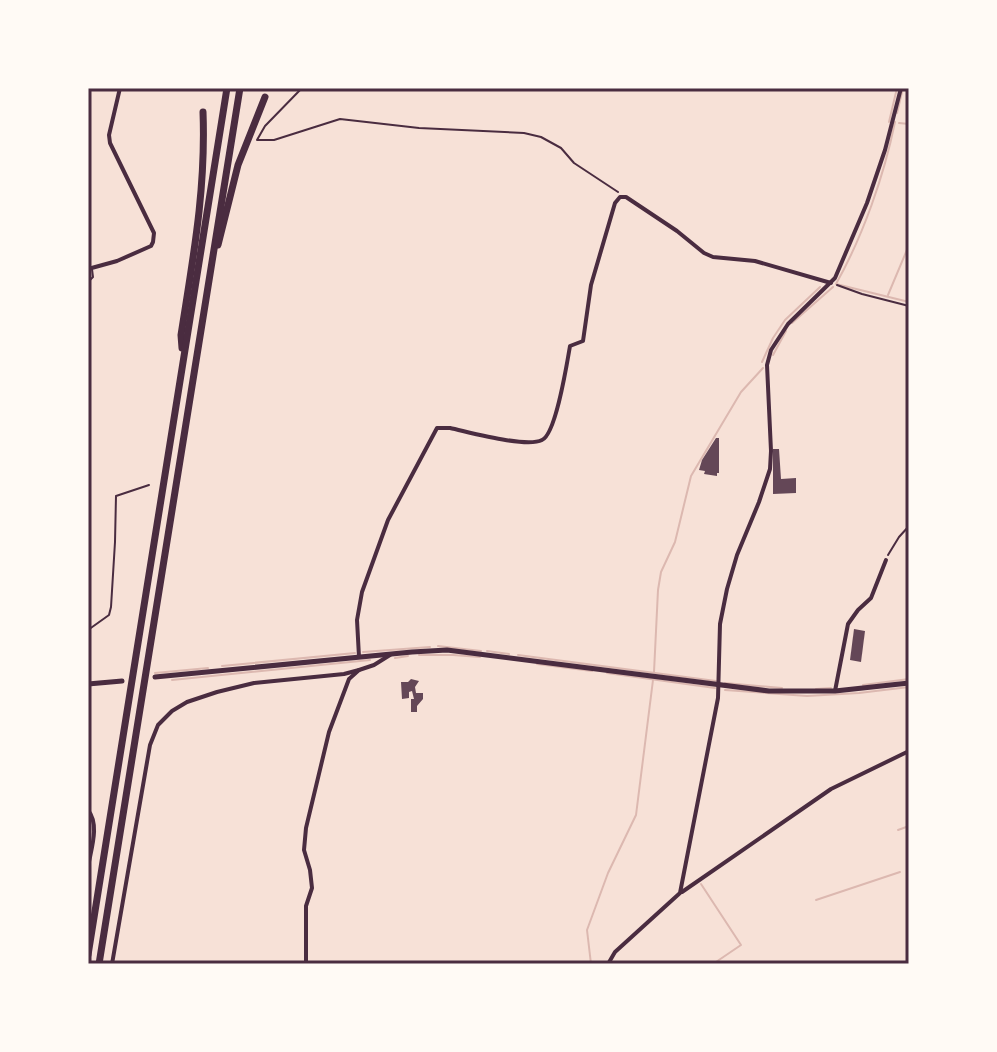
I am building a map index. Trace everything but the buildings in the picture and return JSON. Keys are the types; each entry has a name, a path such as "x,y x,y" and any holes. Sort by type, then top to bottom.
{"highway":[{"path":"88,955 227,88"},
{"path":"99,964 240,88"},
{"path":"211,266 238,165 265,97"},
{"path":"183,359 181,335 200,214 203,112"}],"main road":[{"path":"155,677 439,650 769,691 835,691 909,683"},
{"path":"88,684 122,681"}],"street":[{"path":"90,269 117,261 151,246 153,242 154,233 110,143 109,135 120,88"},
{"path":"680,893 720,686 720,624 727,589 770,469 767,365 771,350 788,324 831,283 843,261 885,150 901,88"},
{"path":"359,657 357,620 362,592 388,520 437,428 525,442 546,439 561,393 570,346 583,341 591,285 615,203 620,197 626,197 713,257 755,261 831,283"},
{"path":"835,691 848,624 871,598 886,560"},
{"path":"112,964 150,745 158,725 179,706 217,692 254,683 344,674 374,665 391,654"},
{"path":"306,964 306,906 312,888 304,850 306,828 329,732 349,679 359,670"},
{"path":"608,964 615,952 680,893 831,789 909,751"},
{"path":"88,810 94,819 88,867"}],"lane":[{"path":"88,282 93,277 90,269"}],"path":[{"path":"302,88 265,126 257,140 274,140 340,119 419,128 524,133 541,137 561,148 574,163 626,197"},
{"path":"831,283 909,306"},
{"path":"88,630 109,615 111,607 116,496 149,485"},
{"path":"886,560 909,526"}],"waterway":[{"path":"889,122 897,88"},
{"path":"897,113 903,88"},
{"path":"895,122 872,205 836,284 909,302"},
{"path":"899,123 909,124"},
{"path":"888,295 909,245"},
{"path":"762,362 785,320 820,287"},
{"path":"792,323 833,287"},
{"path":"773,355 786,331"},
{"path":"654,672 661,572 675,542 691,476 741,392 763,368"},
{"path":"438,646 481,651"},
{"path":"363,652 430,647"},
{"path":"487,651 509,654"},
{"path":"222,666 355,653"},
{"path":"419,655 480,657"},
{"path":"518,655 716,681"},
{"path":"395,658 408,656"},
{"path":"172,680 370,660"},
{"path":"537,664 592,671"},
{"path":"155,673 208,668"},
{"path":"607,673 715,688"},
{"path":"863,685 909,679"},
{"path":"591,964 587,930 608,873 636,815 653,680"},
{"path":"725,683 782,688"},
{"path":"725,690 807,696 909,687"},
{"path":"816,689 831,688"},
{"path":"898,830 909,826"},
{"path":"816,900 900,872"},
{"path":"701,884 741,945 713,964"}]}
